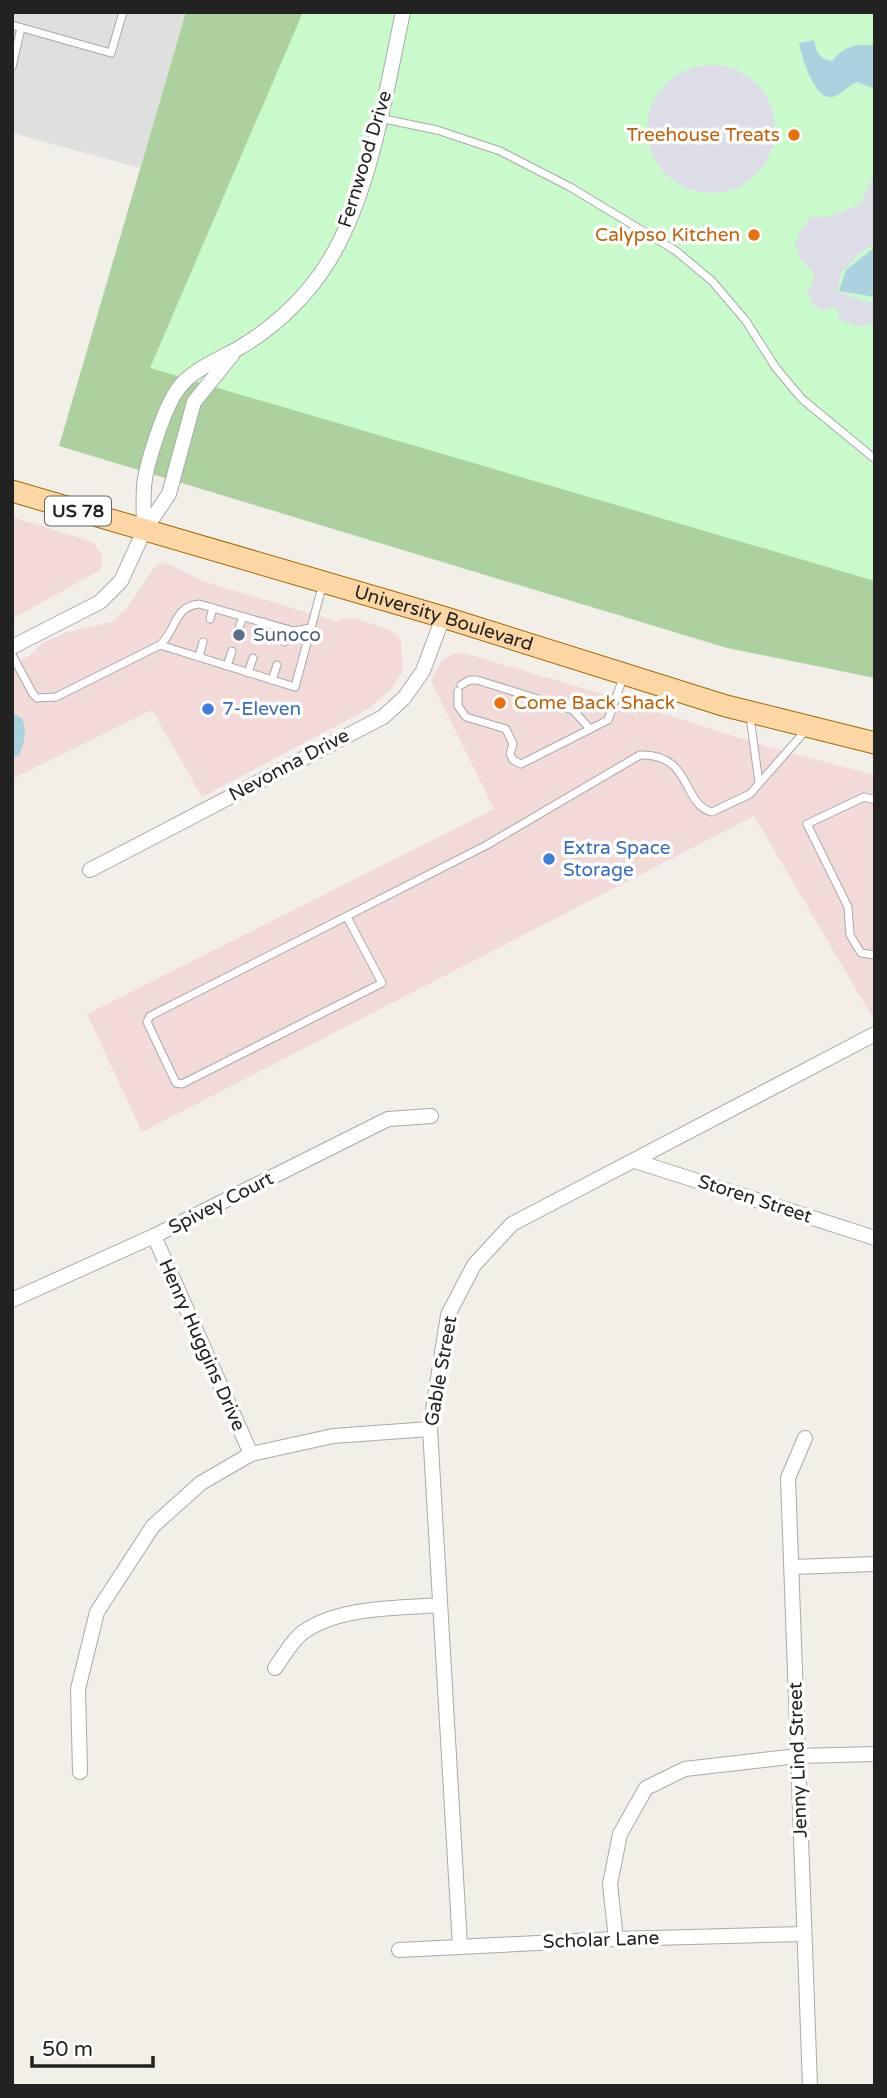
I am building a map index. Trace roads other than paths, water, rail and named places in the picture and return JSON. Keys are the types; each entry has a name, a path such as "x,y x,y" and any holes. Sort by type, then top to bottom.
{"main road":[{"name":"University Boulevard","path":"12,491 443,617 750,712 875,743"}],"street":[{"name":"Fernwood Drive","path":"144,531 144,486 163,416 178,387 211,362 238,349 267,329 319,276 337,249 356,202 379,118 403,12"},
{"name":"Fernwood Drive","path":"12,648 100,602 121,581 144,531 169,494 194,402 207,383 238,349"},
{"name":"Nevonna Drive","path":"90,870 383,717 404,698 424,671 443,617"},
{"name":"Gable Street","path":"460,1946 430,1429 448,1315 474,1265 512,1224 875,1034"},
{"name":"Spivey Court","path":"12,1300 154,1236 388,1119 431,1116"},
{"name":"Storen Street","path":"635,1161 875,1238"},
{"name":"Henry Huggins Drive","path":"154,1236 251,1454"},
{"path":"80,1772 78,1689 97,1612 153,1526 201,1483 251,1454 333,1436 430,1429"},
{"name":"Jenny Lind Street","path":"804,1438 788,1478 810,2086"},
{"path":"792,1567 875,1564"},
{"path":"275,1668 301,1634 329,1619 362,1612 439,1605"},
{"path":"616,1939 610,1884 620,1834 646,1788 685,1769 798,1756 875,1754"},
{"name":"Scholar Lane","path":"399,1950 616,1939 804,1934"}],"lane":[{"path":"12,25 111,53 123,12"},
{"path":"12,67 21,28"},
{"path":"379,118 437,130 500,151 570,187 676,251 712,281 746,321 776,368 802,399 875,459"},
{"path":"160,645 295,687 323,582"},
{"path":"12,656 33,694 37,698 45,698 64,693 160,645 184,608 199,604 288,629 304,631 311,628"},
{"path":"210,619 213,608"},
{"path":"239,628 243,617"},
{"path":"260,634 264,622"},
{"path":"284,642 288,629"},
{"path":"199,657 203,642"},
{"path":"227,666 232,652"},
{"path":"248,673 253,658"},
{"path":"272,680 277,665"},
{"path":"590,729 573,710 477,680 470,680 460,688 457,699 466,717 506,729 513,744 510,754 513,760 521,764 608,720 624,675"},
{"path":"750,712 759,783"},
{"path":"347,917 382,983 182,1084 176,1083 146,1022 150,1016 485,846 640,755 655,754 669,760 699,803 706,811 712,812 750,794 808,727"},
{"path":"875,800 864,797 807,824 848,907 850,935 861,953 875,955"}],"water":[{"path":"814,40 819,54 832,61 851,47 875,46 875,89 857,82 833,97 820,92 810,77 799,43"},
{"path":"875,247 875,297 839,291 846,270"},
{"path":"12,713 22,718 25,732 19,755 12,757"}],"place":[{"name":"Treehouse Treats","path":"794,135"},
{"name":"Calypso Kitchen","path":"754,235"},
{"name":"Sunoco","path":"239,635"},
{"name":"Come Back Shack","path":"500,703"},
{"name":"7-Eleven","path":"208,709"},
{"name":"Extra Space Storage","path":"549,859"}]}
